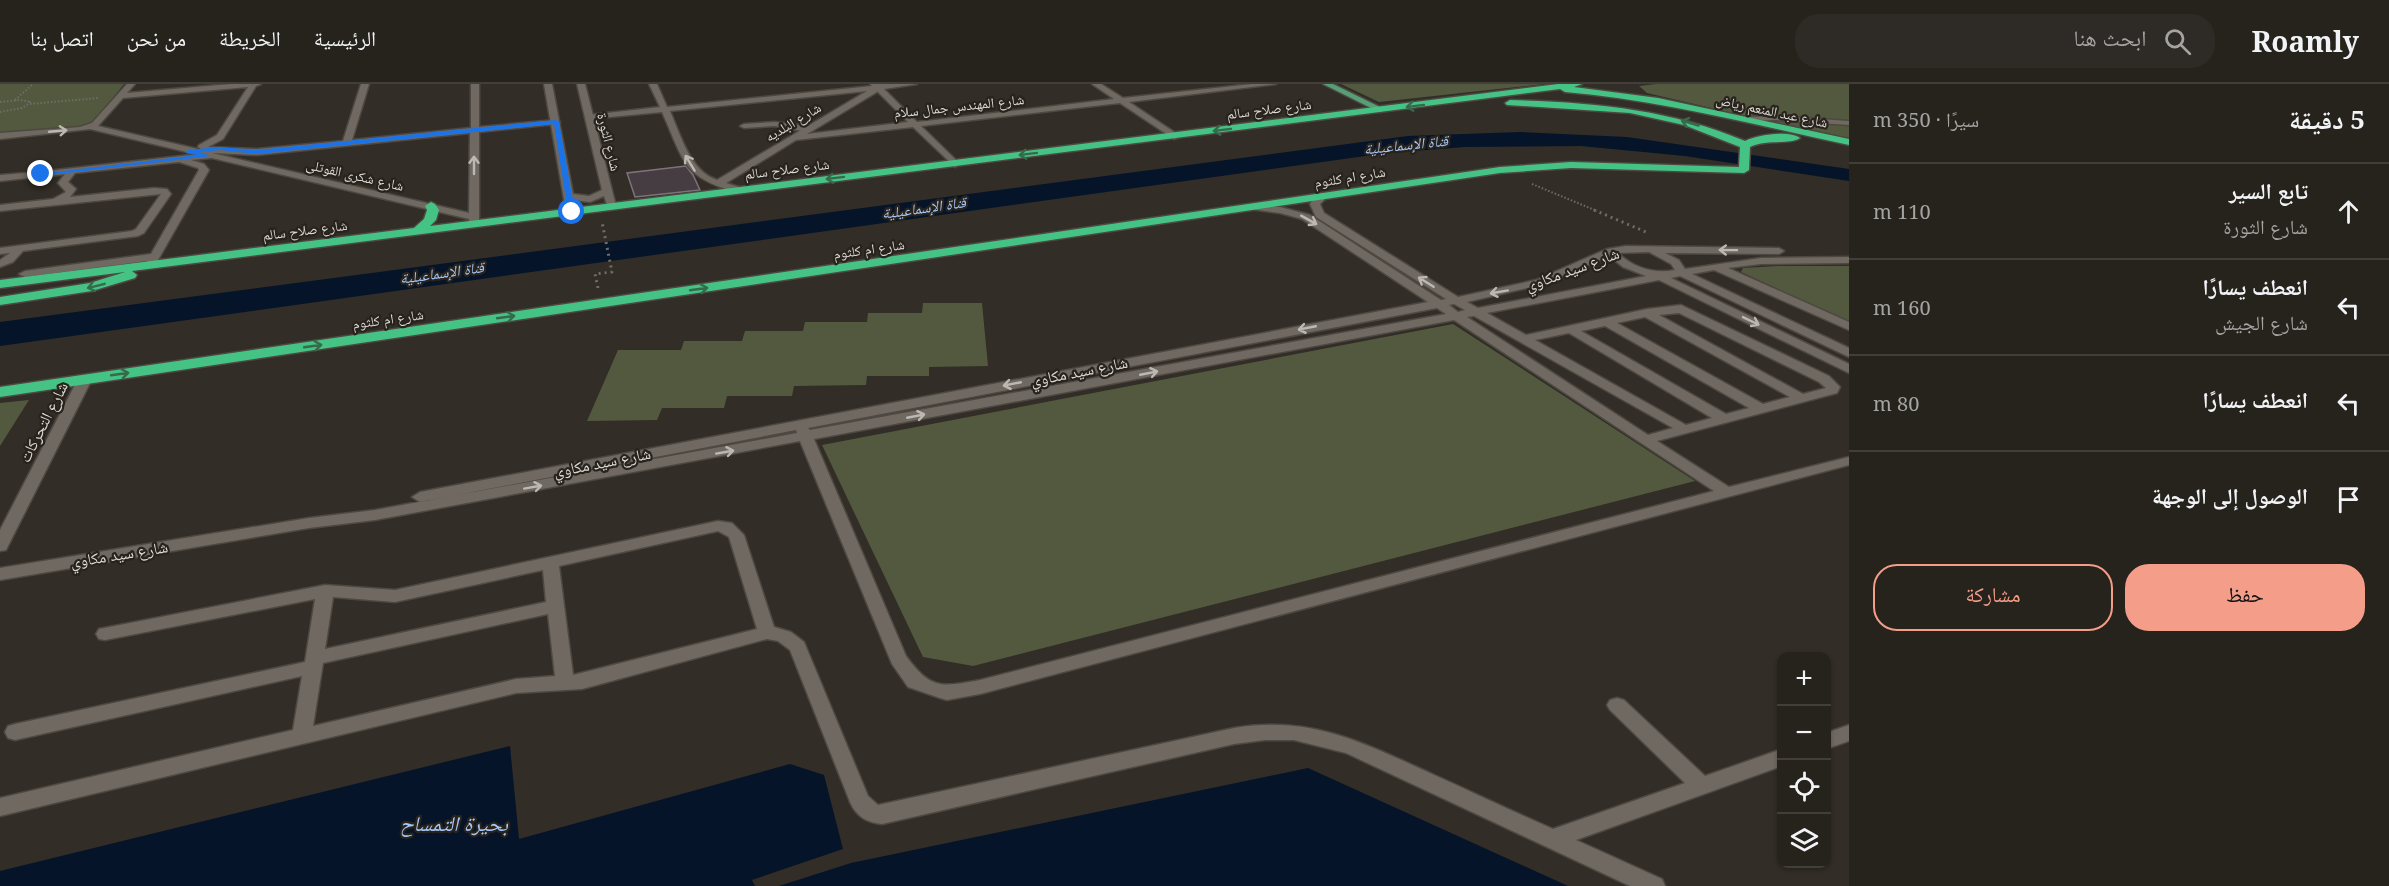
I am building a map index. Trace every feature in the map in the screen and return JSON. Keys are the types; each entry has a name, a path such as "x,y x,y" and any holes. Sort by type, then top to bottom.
{"highway":[{"name":"شارع صلاح سالم","path":"0,284 153,261 418,231 474,220 572,212 1578,84"},
{"path":"1626,84 1632,91 1658,101"},
{"name":"شارع عبد المنعم رياض","path":"1546,89 1589,90 1658,101 1849,142"},
{"path":"1442,103 1565,104 1631,110 1701,126 1745,145"},
{"name":"شارع عبد المنعم رياض","path":"1745,145 1760,138 1789,138 1849,148"},
{"name":"شارع ام كلثوم","path":"0,392 1500,170 1571,165 1724,172 1744,170 1745,145"},
{"path":"418,231 430,220 433,210 431,206"},
{"path":"0,301 92,287 127,276 153,261"}],"main road":[{"path":"1327,84 1382,110"}],"street":[{"path":"91,127 97,124 131,84"},
{"path":"121,96 255,84"},
{"path":"188,151 217,141 255,84"},
{"path":"347,143 365,84"},
{"path":"474,220 475,84"},
{"path":"548,84 572,212"},
{"name":"شارع الثورة","path":"581,84 611,206"},
{"path":"653,84 692,168 717,184 739,190"},
{"path":"589,117 879,85 913,84"},
{"path":"1096,84 1174,136"},
{"name":"شارع المهندس جمال سلام","path":"792,138 1272,84"},
{"path":"879,85 914,124 955,164"},
{"name":"شارع البلديه","path":"717,184 879,85"},
{"path":"1749,119 1776,118 1849,123"},
{"path":"188,151 220,149 249,152 556,122"},
{"path":"744,126 775,124 807,129"},
{"name":"شارع شكرى القوتلى","path":"0,136 91,127 431,206 474,220"},
{"path":"41,174 208,156"},
{"path":"0,251 59,244 81,254 153,261 204,170 201,165 194,162 168,160"},
{"path":"54,202 70,193 71,189 63,183 72,171"},
{"path":"0,178 26,176"},
{"path":"0,208 154,191 166,192 138,232 38,272 26,274"},
{"path":"568,197 590,199 607,191"},
{"path":"1322,196 1315,204 1320,215 1455,300 1684,429"},
{"path":"1253,207 1280,210 1306,217 1727,493"},
{"path":"38,272 59,244"},
{"path":"0,264 9,260 19,249"},
{"path":"1645,249 1675,262 1682,273 1849,353"},
{"name":"شارع سيد مكاوي","path":"0,574 309,523 375,515 1436,303 1512,290 1540,282 1611,251 1686,249 1849,252"},
{"path":"1611,251 1620,261 1631,267 1661,277 1849,369"},
{"name":"شارع سيد مكاوي","path":"803,430 1456,316 1715,266 1761,261 1849,260"},
{"path":"1715,266 1849,326"},
{"path":"1524,339 1676,309 1690,312 1828,381 1833,387 1833,390 1646,440"},
{"path":"1647,313 1801,398"},
{"path":"1607,322 1761,410"},
{"path":"1570,329 1724,419"},
{"name":"شارع التحركات","path":"0,546 85,379"},
{"path":"803,430 898,659 915,682 947,693 981,687 1849,462"},
{"path":"105,634 325,591 368,597 395,596 709,526 726,527 736,535 767,633"},
{"path":"550,562 566,684"},
{"path":"302,736 325,591"},
{"path":"15,732 556,606"},
{"path":"0,807 516,686 566,684 599,678 767,633 781,634 791,639 798,647 860,801 873,814 882,815 1234,736 1261,731 1291,731 1322,736 1353,747 1654,886"},
{"path":"1617,705 1701,785"},
{"path":"1831,740 1849,733"},
{"path":"1552,839 1777,759"}],"path":[{"path":"14,100 33,84"},
{"path":"0,112 30,104 121,96"},
{"path":"0,102 14,100 29,101 30,104"},
{"path":"1500,170 1686,249"},
{"path":"602,303 595,274 612,272 605,238"}],"green space":[{"path":"0,84 124,84 91,125 0,134"},
{"path":"1341,84 1544,84 1379,102"},
{"path":"1656,84 1849,84 1849,140 1647,93 1639,86"},
{"path":"1849,266 1849,322 1741,272 1743,268"},
{"path":"923,303 982,303 988,366 929,367 929,376 867,376 866,385 794,386 792,396 727,396 724,408 662,408 657,420 587,421 618,350 681,350 684,341 742,341 745,331 803,331 805,322 867,322 868,313 922,313"},
{"path":"1453,324 1695,481 973,666 923,657 822,445"},
{"path":"29,400 0,446 0,403"}],"water":[{"name":"قناة الإسماعيلية","path":"1520,132 1627,137 1849,169 1849,181 1685,156 1581,146 1465,147 1387,153 0,346 0,322 1408,136"},
{"name":"بحيرة التمساح","path":"510,746 519,839 790,764 824,775 843,849 752,880 755,886 0,886 0,871"},
{"path":"1308,768 1568,886 779,886 851,863"}],"building":[{"path":"686,166 700,190 635,197 627,173"}],"route":[{"path":"41,174 208,156 188,151 229,149 257,152 556,122 572,212"}]}
